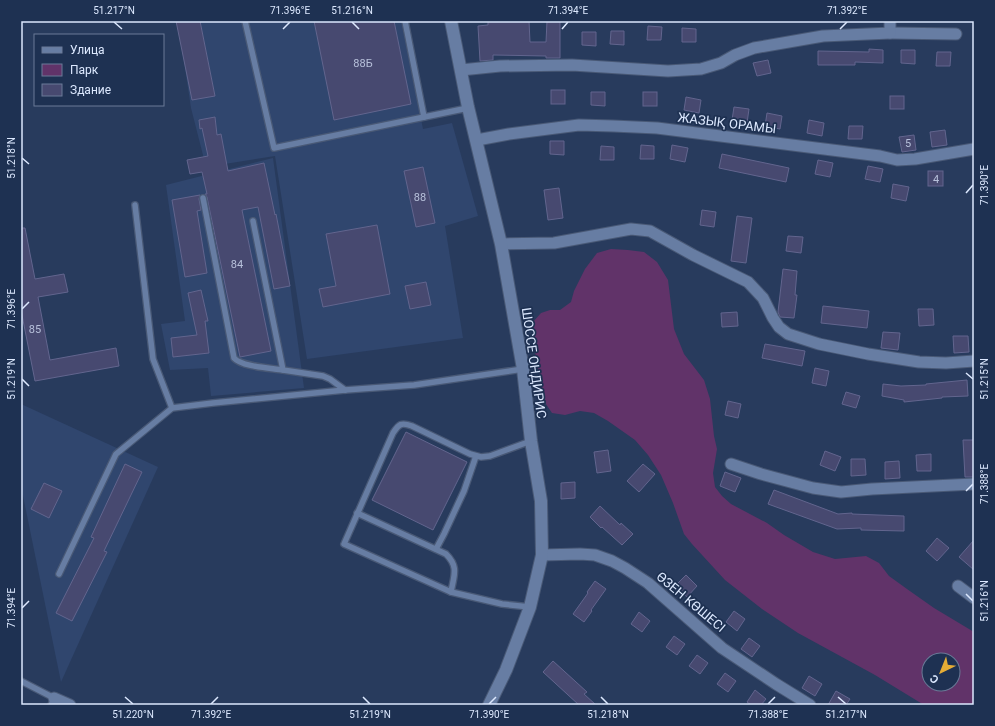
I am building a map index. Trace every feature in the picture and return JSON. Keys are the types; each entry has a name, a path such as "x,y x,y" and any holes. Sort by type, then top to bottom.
{"main road":[{"name":"ШОССЕ ОНДИРИС","path":"451,21 468,108 477,140 501,244 523,369 531,441 541,501 542,556 530,607 506,670 489,705"}],"street":[{"path":"890,21 890,33"},
{"path":"461,70 500,66 572,65 668,71 701,69 720,63 748,50 823,36 890,33 956,34"},
{"name":"ЖАЗЫҚ ОРАМЫ","path":"477,140 509,134 578,125 656,128 880,156 897,160 915,160 974,149"},
{"path":"501,244 554,243 631,229 650,231 748,282 763,298 779,328 788,334 820,344 868,354 919,362 946,363 974,361"},
{"path":"731,464 813,488 841,492 974,484"},
{"name":"ӨЗЕН КӨШЕСІ","path":"542,556 580,554 595,555 612,561 625,568 648,583 722,648 810,705"},
{"path":"958,586 974,598"},
{"path":"53,701 70,705"}],"lane":[{"path":"245,21 274,148 468,108"},
{"path":"405,21 424,117"},
{"path":"202,198 234,358 239,362 246,364 323,376 330,379 345,390"},
{"path":"135,205 153,359 172,408"},
{"path":"253,221 283,370"},
{"path":"59,574 116,454 172,408 345,390 414,385 523,369"},
{"path":"530,607 502,604 451,592 344,544 393,433 399,425 405,424 412,426 476,456 490,456 531,441"},
{"path":"436,550 464,492 476,456"},
{"path":"357,513 446,554 452,560 455,569 451,592"},
{"path":"21,681 53,701"}],"shaded area":[{"path":"178,21 401,21 423,129 452,123 478,216 445,226 463,338 307,359 275,156 206,167 191,108"},
{"path":"273,158 304,388 211,396 208,368 170,370 161,324 185,321 166,185"},
{"path":"21,404 158,467 61,682 21,486"}],"green space":[{"path":"611,249 644,252 657,262 668,280 674,329 684,354 704,380 710,399 717,449 713,473 715,487 731,504 767,523 813,552 835,559 866,556 879,563 889,576 934,608 974,632 974,705 924,705 875,675 798,633 762,609 725,580 684,534 661,475 648,455 635,440 594,413 580,411 565,415 552,413 546,404 536,359 532,332 533,322 541,313 550,310 560,310 571,302 574,291 585,269 597,253"}],"building":[{"path":"176,21 200,21 215,96 192,100"},
{"path":"314,21 394,21 411,104 334,120"},
{"path":"488,21 529,21 530,42 546,42 547,21 560,21 560,58 546,58 546,56 493,55 493,60 480,61 478,26 488,25"},
{"path":"648,26 662,27 661,40 647,40"},
{"path":"682,28 696,29 696,42 682,42"},
{"path":"611,31 624,31 624,45 610,44"},
{"path":"582,32 596,32 596,46 582,45"},
{"path":"869,49 883,50 883,63 855,62 855,65 818,65 818,51 869,52"},
{"path":"901,50 915,50 915,64 901,63"},
{"path":"937,52 951,52 950,66 936,66"},
{"path":"768,60 771,73 757,76 753,63"},
{"path":"551,90 565,90 565,104 551,104"},
{"path":"591,92 605,92 605,106 591,105"},
{"path":"643,92 657,92 657,106 643,106"},
{"path":"890,96 904,96 904,109 890,109"},
{"path":"686,97 701,100 699,113 684,110"},
{"path":"734,107 749,109 747,123 732,120"},
{"path":"767,113 782,116 780,129 765,126"},
{"path":"215,117 217,135 221,134 228,171 264,163 290,286 274,289 258,207 242,210 271,351 240,357 207,197 205,194 207,194 202,172 190,174 187,160 208,156 202,128 200,129 199,120"},
{"path":"809,120 824,123 822,136 807,133"},
{"path":"849,126 863,126 862,139 848,139"},
{"path":"945,130 947,145 932,147 930,132"},
{"path":"914,135 916,150 902,152 899,137"},
{"path":"550,141 564,141 564,155 550,154"},
{"path":"641,145 654,146 654,159 640,159"},
{"path":"672,145 688,148 685,162 670,159"},
{"path":"601,146 614,147 614,160 600,160"},
{"path":"722,154 789,168 786,182 719,168"},
{"path":"818,160 833,163 830,177 815,174"},
{"path":"868,166 883,169 880,182 865,179"},
{"path":"423,167 435,223 416,227 404,171"},
{"path":"928,171 943,171 943,186 928,186"},
{"path":"893,184 909,187 906,201 891,198"},
{"path":"559,188 563,218 548,220 544,190"},
{"path":"200,195 199,199 201,210 197,211 207,273 185,277 172,200"},
{"path":"702,210 716,212 714,227 700,225"},
{"path":"737,216 752,218 746,263 731,261"},
{"path":"377,225 390,294 323,307 319,289 336,286 326,234"},
{"path":"21,228 25,228 35,279 64,274 68,292 38,297 50,360 116,348 119,366 35,381 21,310"},
{"path":"788,236 803,237 801,253 786,251"},
{"path":"783,269 797,271 795,295 797,295 794,318 780,317 778,312"},
{"path":"426,282 431,305 410,309 405,286"},
{"path":"201,290 208,321 205,321 209,353 173,357 171,338 197,335 188,293"},
{"path":"823,306 869,311 867,328 821,323"},
{"path":"918,309 933,309 934,325 919,326"},
{"path":"737,312 738,326 722,327 721,313"},
{"path":"883,332 900,333 898,350 881,348"},
{"path":"953,336 968,336 969,352 954,353"},
{"path":"765,344 805,351 802,366 762,358"},
{"path":"815,368 829,371 826,386 812,383"},
{"path":"967,380 968,396 942,397 904,402 904,400 882,396 883,384 901,386 926,385"},
{"path":"846,392 860,396 856,408 842,404"},
{"path":"728,401 741,404 738,418 725,415"},
{"path":"406,432 467,462 433,530 372,500"},
{"path":"963,440 974,440 974,477 965,477"},
{"path":"608,450 611,471 597,473 594,452"},
{"path":"825,451 841,457 835,471 820,465"},
{"path":"931,454 931,471 917,471 916,455"},
{"path":"851,459 865,459 866,475 851,476"},
{"path":"899,461 900,478 885,479 885,462"},
{"path":"125,464 142,472 104,551 107,552 72,621 56,613 94,538 91,537"},
{"path":"643,464 655,474 639,492 627,481"},
{"path":"725,472 741,478 735,492 720,486"},
{"path":"575,482 575,498 561,499 561,483"},
{"path":"44,483 62,491 49,518 31,509"},
{"path":"774,490 838,514 852,513 904,516 904,531 861,530 861,528 837,529 768,504"},
{"path":"600,506 620,525 621,523 633,534 622,545 590,517"},
{"path":"937,538 949,548 937,561 926,551"},
{"path":"974,540 974,570 959,557"},
{"path":"686,575 697,586 687,597 675,586"},
{"path":"595,581 606,589 584,622 573,614"},
{"path":"734,611 745,619 737,631 726,622"},
{"path":"639,612 650,621 642,632 631,624"},
{"path":"674,636 685,644 677,655 666,647"},
{"path":"749,638 760,646 752,657 741,649"},
{"path":"697,655 708,663 700,674 689,666"},
{"path":"553,661 587,692 584,694 596,705 579,705 543,672"},
{"path":"725,673 736,681 728,692 717,684"},
{"path":"809,676 822,684 815,696 802,688"},
{"path":"755,690 766,699 761,705 751,705 747,702"},
{"path":"836,691 850,699 846,705 828,705"}]}
